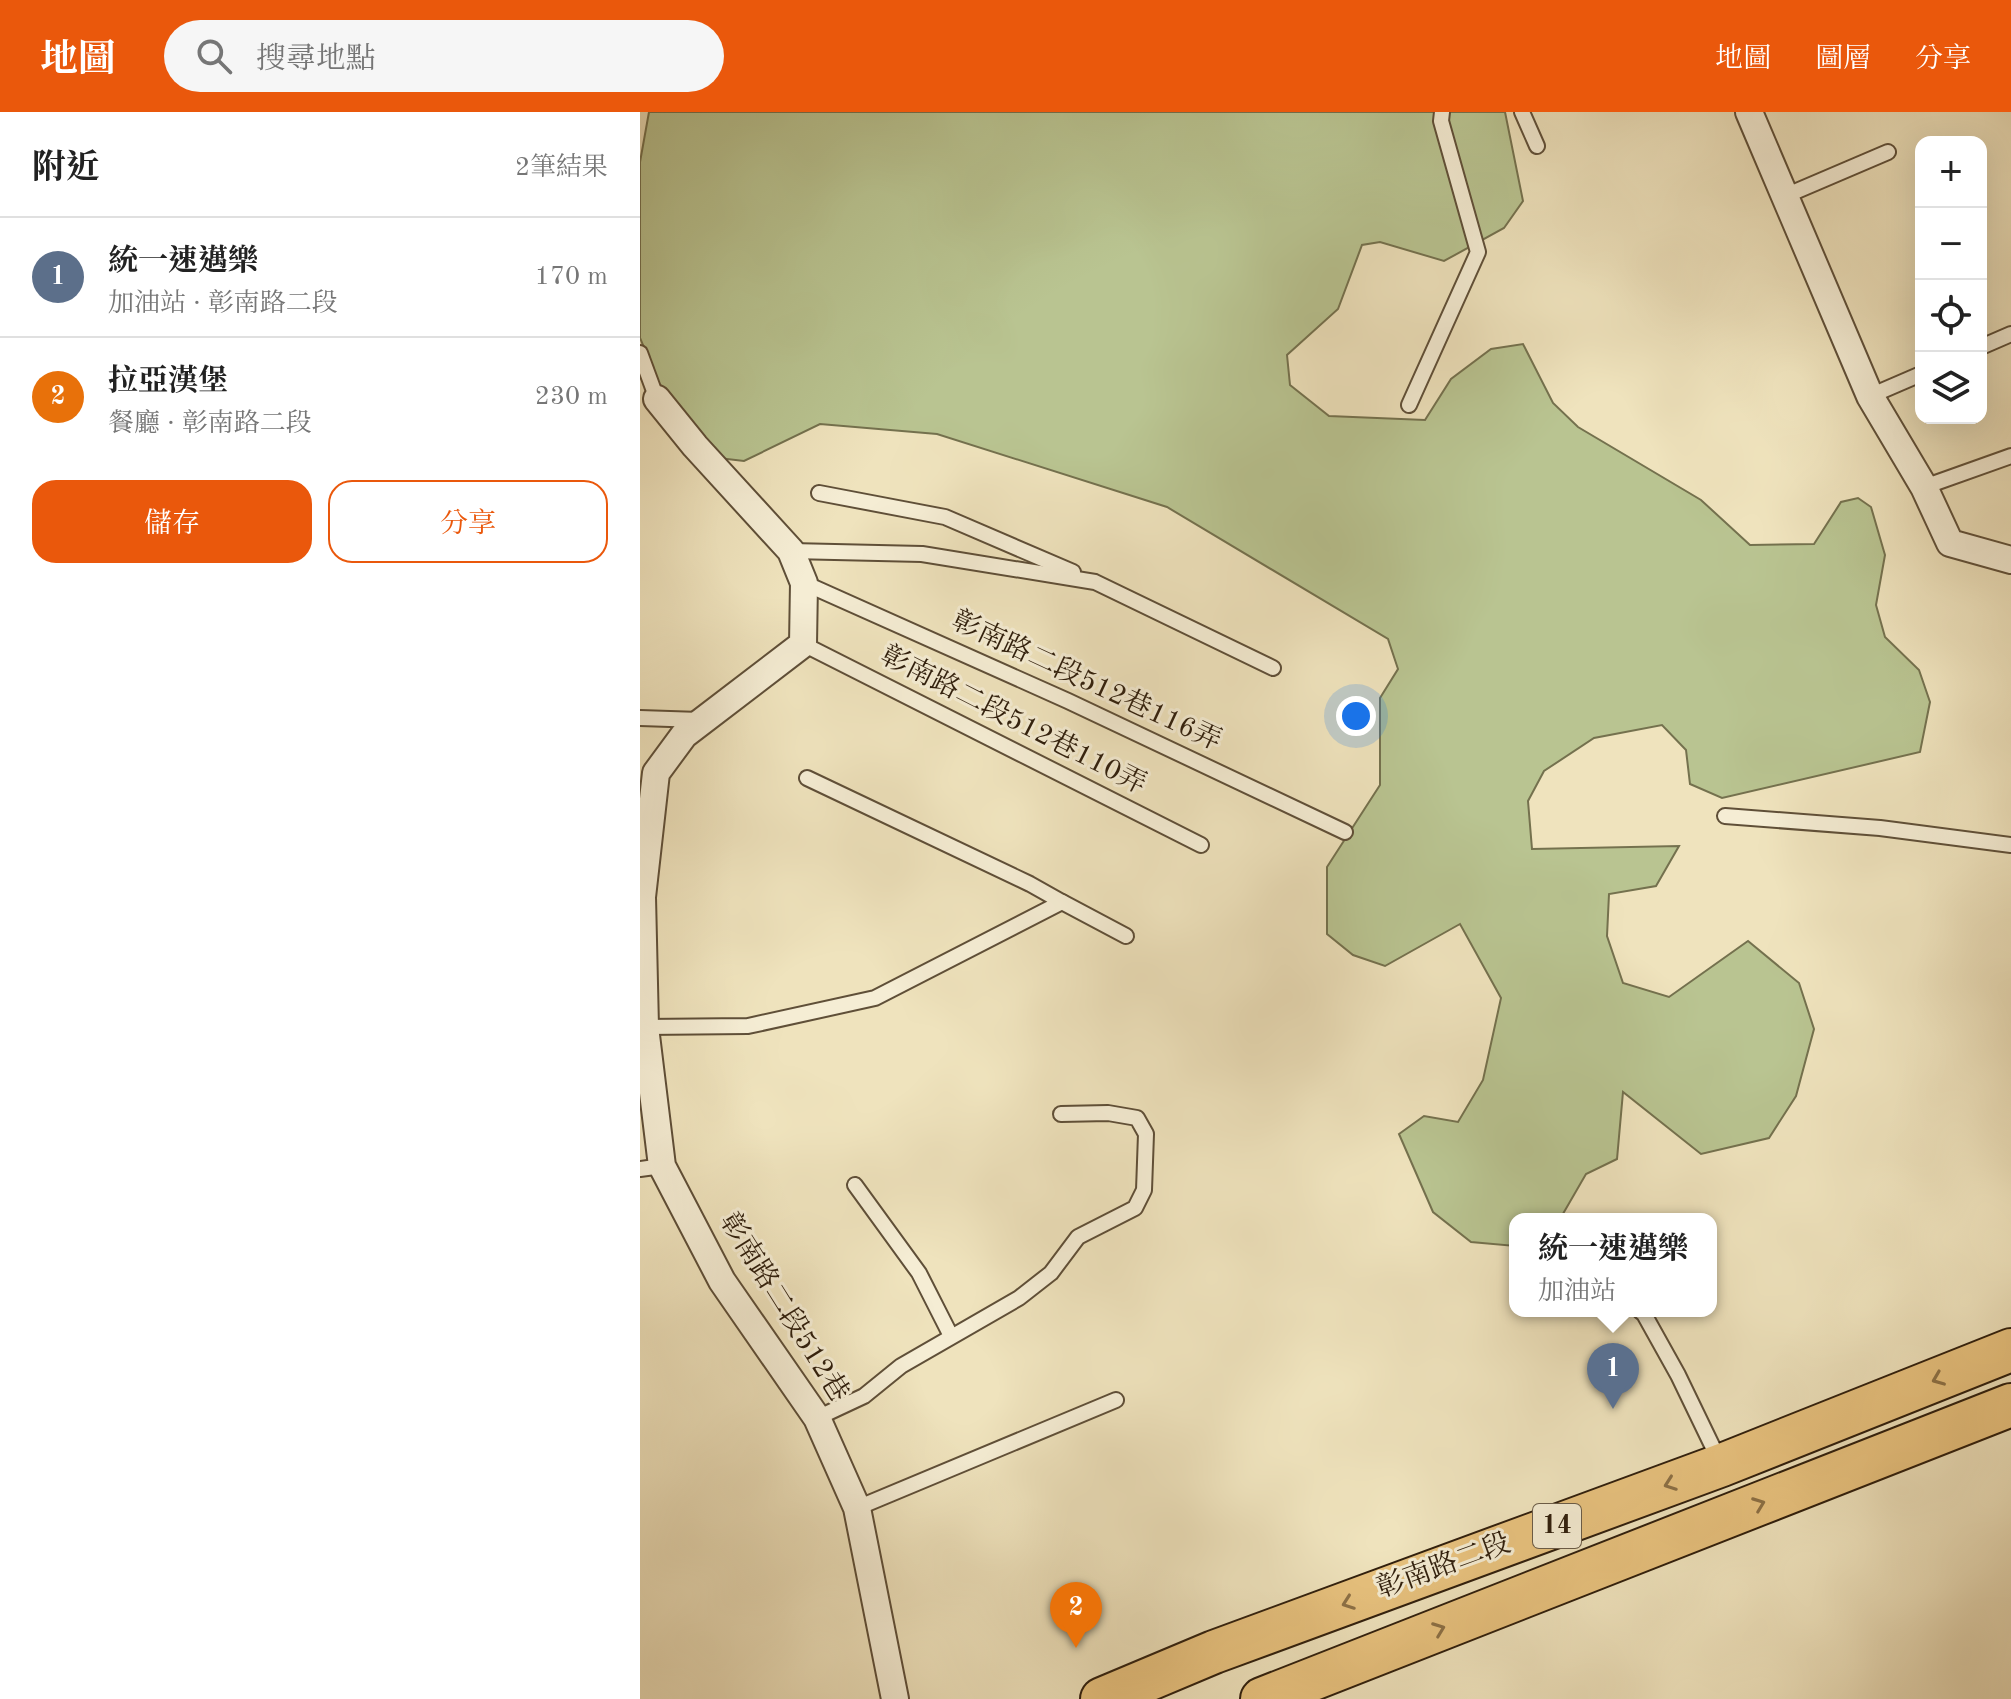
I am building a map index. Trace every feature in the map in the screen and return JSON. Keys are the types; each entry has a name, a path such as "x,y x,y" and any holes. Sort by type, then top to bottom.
{"main road":[{"name":"彰南路二段","path":"1102,1699 1214,1652 2009,1357"},
{"name":"彰南路二段","path":"1262,1699 2011,1405"}],"street":[{"path":"1749,112 1870,396 1924,487 1950,543 2011,560"},
{"path":"657,399 791,551 804,583 803,644"},
{"name":"彰南路二段512巷","path":"803,644 684,735 656,773 641,898 651,1167 722,1281 817,1418 857,1508 895,1699"}],"lane":[{"path":"1409,405 1478,252 1441,121 1442,112"},
{"path":"1522,112 1537,146"},
{"path":"1785,196 1888,152"},
{"path":"1987,344 2011,334"},
{"path":"640,353 657,399"},
{"path":"1870,396 1915,377"},
{"path":"1924,487 2011,456"},
{"path":"819,493 945,517 1095,582 1273,668"},
{"path":"791,551 922,554 1095,582"},
{"name":"彰南路二段512巷116弄","path":"804,583 1068,701 1345,832"},
{"name":"彰南路二段512巷110弄","path":"803,644 1201,845"},
{"path":"640,718 704,720"},
{"path":"807,778 1030,884 1126,936"},
{"path":"1725,816 1880,828 2011,845"},
{"path":"645,1027 748,1026 875,998 1062,902"},
{"path":"817,1418 864,1396 901,1366 1019,1298 1051,1273 1078,1237 1135,1208 1144,1190 1146,1134 1137,1118 1108,1113 1061,1114"},
{"path":"855,1185 919,1273 951,1336"},
{"path":"1646,1317 1722,1465"},
{"path":"857,1508 1116,1400"}],"green space":[{"path":"649,112 1505,112 1523,201 1504,228 1444,261 1380,242 1362,245 1338,309 1287,355 1290,385 1329,416 1425,420 1451,379 1491,349 1523,344 1553,403 1578,427 1701,500 1750,545 1814,544 1841,502 1858,498 1871,507 1885,555 1876,605 1885,637 1919,670 1930,702 1920,752 1722,798 1690,784 1686,750 1662,725 1594,738 1544,771 1528,801 1532,849 1679,846 1656,886 1609,894 1607,936 1623,983 1669,997 1748,941 1799,983 1814,1029 1796,1096 1769,1138 1701,1154 1623,1092 1617,1159 1586,1174 1563,1213 1509,1213 1509,1245 1471,1242 1433,1212 1399,1134 1424,1116 1458,1122 1483,1080 1501,998 1460,924 1385,966 1353,955 1327,934 1327,867 1380,785 1380,698 1398,669 1388,639 1167,507 937,434 820,424 744,461 710,457 682,439 640,338 640,162"}],"place":[{"name":"統一速邁樂","path":"1613,1409"},
{"name":"拉亞漢堡","path":"1076,1648"}]}
